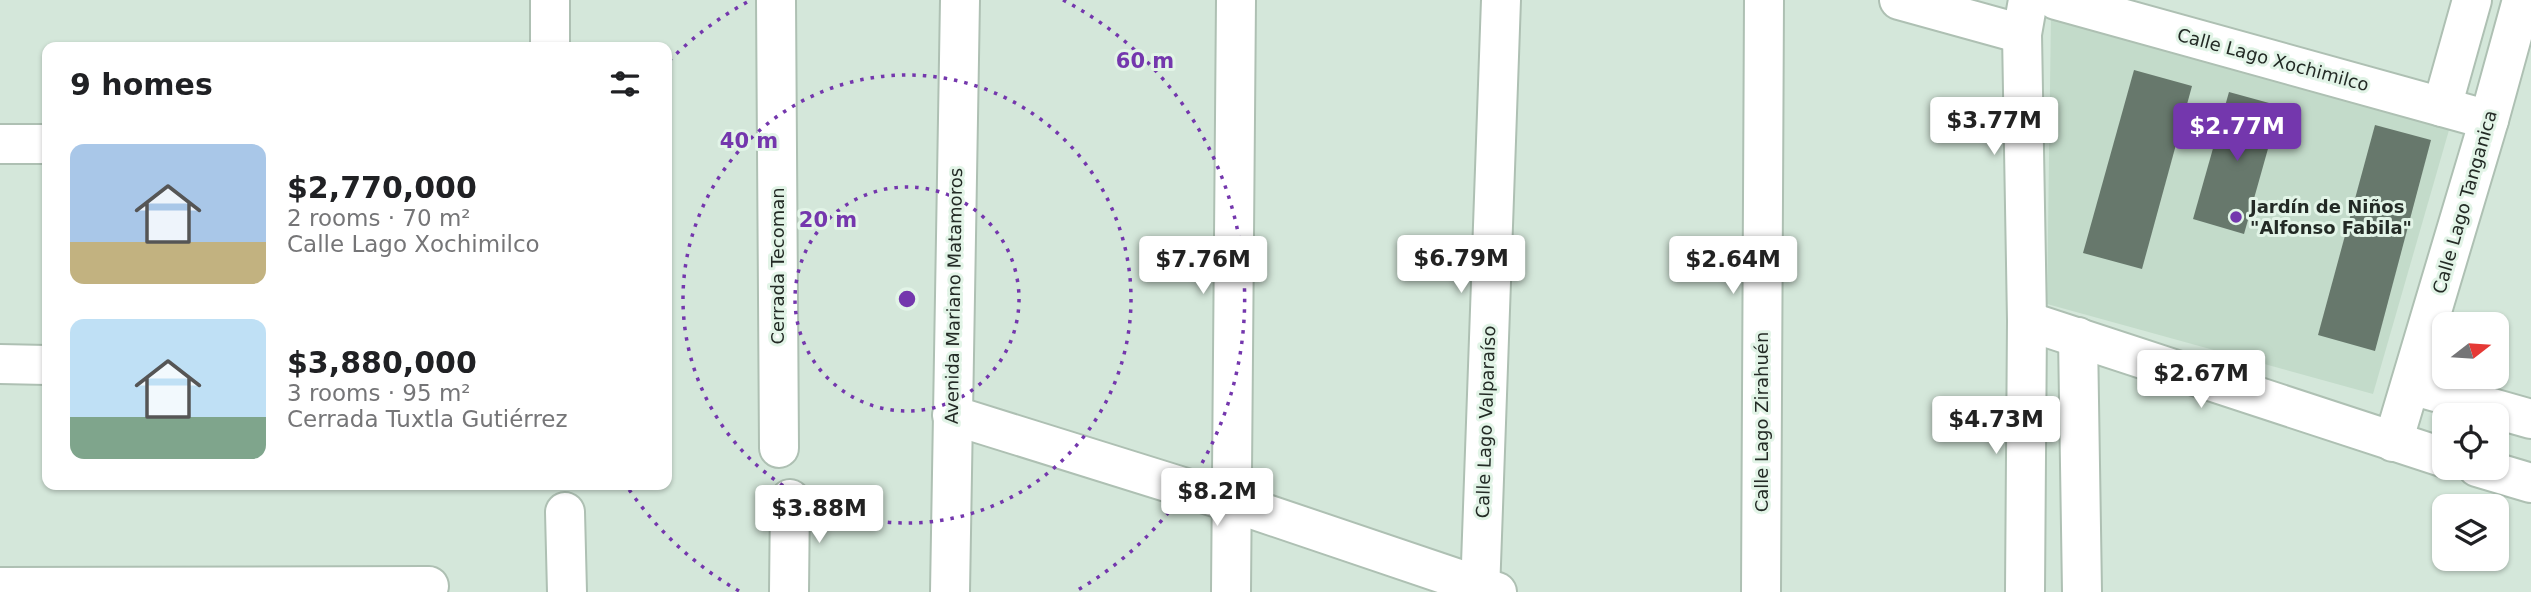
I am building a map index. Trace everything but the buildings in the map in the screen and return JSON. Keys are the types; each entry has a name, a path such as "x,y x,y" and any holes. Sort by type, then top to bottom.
{"street":[{"path":"550,0 550,42"},
{"name":"Cerrada Tecoman","path":"776,0 779,448"},
{"name":"Avenida Mariano Matamoros","path":"950,592 960,0"},
{"path":"1231,592 1236,0"},
{"name":"Calle Lago Valparaíso","path":"1486,590 1500,0"},
{"name":"Calle Lago Zirahuén","path":"1761,592 1764,0"},
{"path":"1899,0 2025,17 2025,592"},
{"name":"Calle Lago Xochimilco","path":"2056,0 2489,120"},
{"path":"2442,107 2472,0"},
{"name":"Calle Lago Tanganica","path":"2393,442 2522,0"},
{"path":"0,144 42,144"},
{"path":"2027,321 2432,454"},
{"path":"2078,337 2081,592"},
{"path":"0,364 42,365"},
{"path":"2411,385 2531,419"},
{"path":"951,415 1231,502 1486,590"},
{"path":"2509,476 2531,483"},
{"path":"789,592 790,499"},
{"path":"565,512 567,592"},
{"path":"0,587 429,586"}],"shaded area":[{"name":"Jardín de Niños \"Alfonso Fabila\"","path":"2051,15 2449,130 2373,394 2047,304"}],"place":[{"name":"Jardín de Niños \"Alfonso Fabila\"","path":"2236,217"}]}
